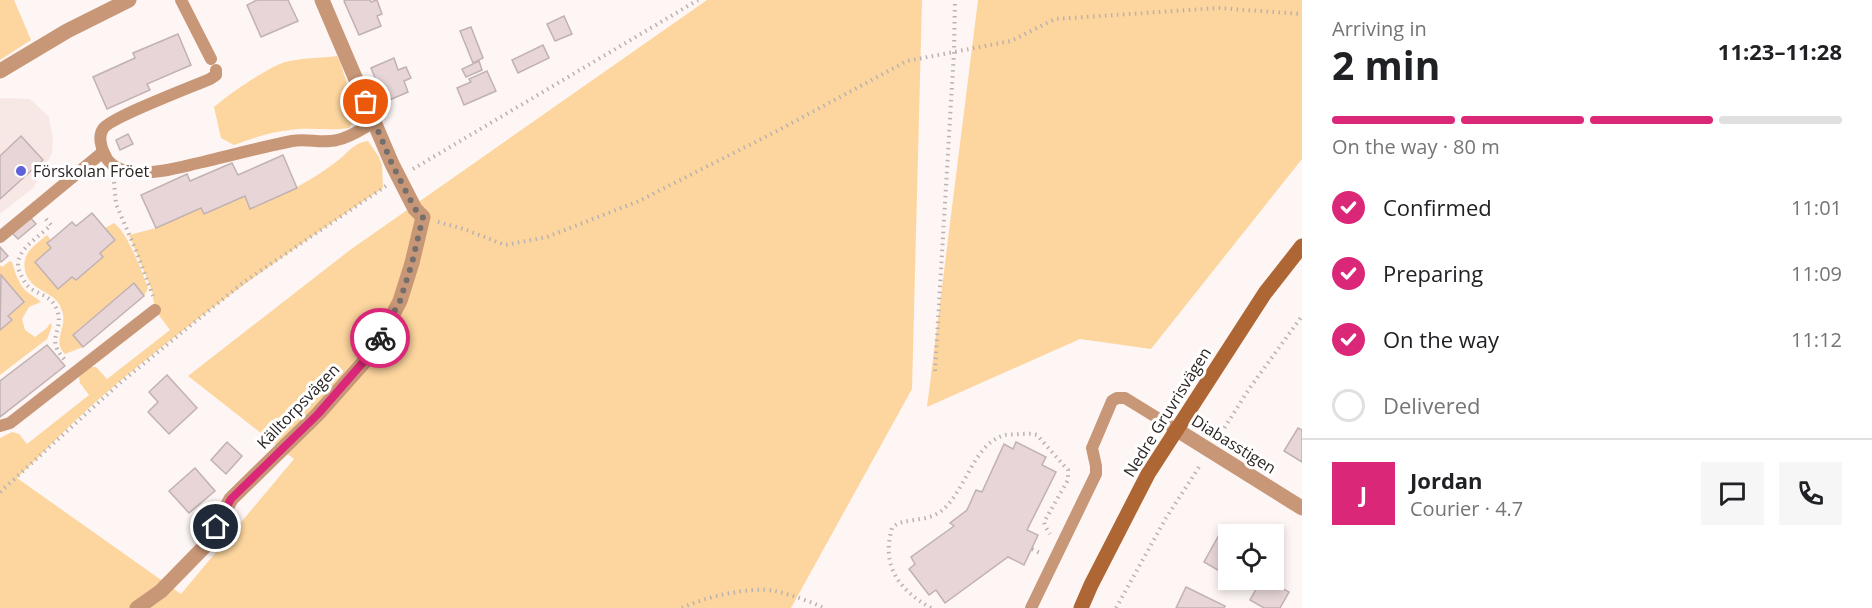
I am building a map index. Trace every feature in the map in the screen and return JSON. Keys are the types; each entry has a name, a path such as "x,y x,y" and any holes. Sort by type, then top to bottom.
{"street":[{"path":"0,71 67,31 129,0"},
{"path":"322,0 399,177 415,209 423,217"},
{"name":"Källtorpsvägen","path":"137,608 161,591 207,544 231,499 318,414 372,352 400,301 423,217"},
{"name":"Nedre Gruvrisvägen","path":"1081,608 1148,474 1265,293 1302,246"},
{"name":"Diabasstigen","path":"1177,430 1302,508"}],"lane":[{"path":"181,0 214,64 216,75 113,120 103,127 100,138 103,152 113,166 134,172 161,171 296,140 324,143 338,140 351,136 374,122"},
{"path":"0,237 103,152"},
{"path":"0,426 10,423 155,310"},
{"path":"1031,608 1096,474 1092,448 1112,401 1125,398 1177,430"}],"path":[{"path":"0,492 120,383 244,282 399,177 698,0"},
{"path":"935,371 954,52 955,0"},
{"path":"423,217 464,229 505,245 547,237 639,201 776,132 907,61 1011,41 1055,19 1219,8 1302,14"},
{"path":"113,166 116,204 152,291 155,310"},
{"path":"35,207 51,225 20,254 17,263 18,270 29,287 47,297 55,307 58,327 54,344 63,358 77,371"},
{"path":"931,608 908,591 893,573 888,556 892,528 902,522 922,520 939,513 953,498 980,455 1004,435 1037,435 1068,470 1068,480 1044,524 1055,539 1062,542"},
{"path":"682,608 697,601 734,592 772,590 824,608"}],"shaded area":[{"path":"0,0 14,0 31,40 0,60"},
{"path":"707,0 922,0 912,389 791,608 0,608 0,438 12,432 19,434 27,444 89,395 80,383 79,377 91,367 96,367 107,379 170,330 155,310 152,291 129,235 156,228 201,208 205,214 245,196 251,209 309,180 360,143 368,141 382,165 383,188 277,261 173,338 95,403 17,478 181,594 294,459 188,376 350,250"},
{"path":"978,0 1302,0 1302,159 1151,349 1080,339 927,407"},
{"path":"337,56 354,104 355,119 349,128 283,131 234,145 221,138 214,107 238,89 285,62"},
{"name":"Förskolan Fröet","path":"0,99 30,99 49,117 53,139 52,153 33,188 0,214"},
{"path":"114,223 129,244 148,288 144,296 133,284 73,334 83,347 65,354 59,340 63,320 61,307 55,299 34,285 28,278 25,260 29,251 47,235 51,240 47,243 51,248 35,262 58,289 72,277 76,280 103,257 100,253 105,228"},
{"path":"10,261 23,287 41,302 29,307 22,319 25,330 35,337 50,323 52,326 47,339 0,375 0,330 12,320 8,316 24,302 0,276 0,265 2,267"}],"building":[{"path":"257,0 288,0 298,21 261,37 247,5"},
{"path":"370,0 371,2 377,0 382,14 377,16 381,26 359,35 344,1"},
{"path":"564,16 572,34 555,41 547,24"},
{"path":"471,27 483,58 473,63 460,31"},
{"path":"178,34 191,65 147,84 150,90 107,109 93,77 135,58 133,53"},
{"path":"543,45 549,58 518,73 512,60"},
{"path":"394,58 398,70 406,67 411,78 404,81 408,92 385,102 371,68"},
{"path":"479,61 482,70 466,77 462,69"},
{"path":"487,71 496,91 464,105 457,88 471,82 469,79"},
{"path":"128,134 133,144 120,150 116,140"},
{"path":"21,136 43,160 0,199 0,156"},
{"path":"283,155 297,188 250,209 245,196 204,214 201,208 156,228 141,195 187,174 190,181 232,163 238,175"},
{"path":"92,213 115,240 100,253 103,257 76,280 72,277 58,289 35,262 51,248 47,243 72,222 76,226"},
{"path":"29,216 36,224 18,239 11,232"},
{"path":"0,247 8,256 1,262 0,261"},
{"path":"1,275 24,302 8,316 12,320 0,330"},
{"path":"134,283 144,296 83,347 73,335"},
{"path":"47,345 65,366 0,417 0,381"},
{"path":"167,375 197,408 169,434 148,412 158,402 149,392"},
{"path":"1298,428 1302,430 1302,462 1284,451"},
{"path":"227,442 242,456 226,474 211,460"},
{"path":"1016,442 1046,457 1042,465 1056,472 1027,530 1038,535 1024,565 1008,557 945,603 936,590 929,595 909,569 915,564 911,557 954,526 950,523 967,510 976,490 982,492 1004,444 1013,449"},
{"path":"195,468 215,491 189,513 169,491"},
{"path":"1218,537 1218,570 1204,562"},
{"path":"1186,587 1225,606 1224,608 1176,608"},
{"path":"1284,589 1289,592 1280,608 1264,608 1250,600 1256,590"}],"way so far":[{"path":"366,102 392,164 415,209 423,217 400,301 380,338"}],"place":[{"name":"Förskolan Fröet","path":"21,171"}],"route":[{"path":"216,527 231,499 318,414 372,352 380,338"}]}
